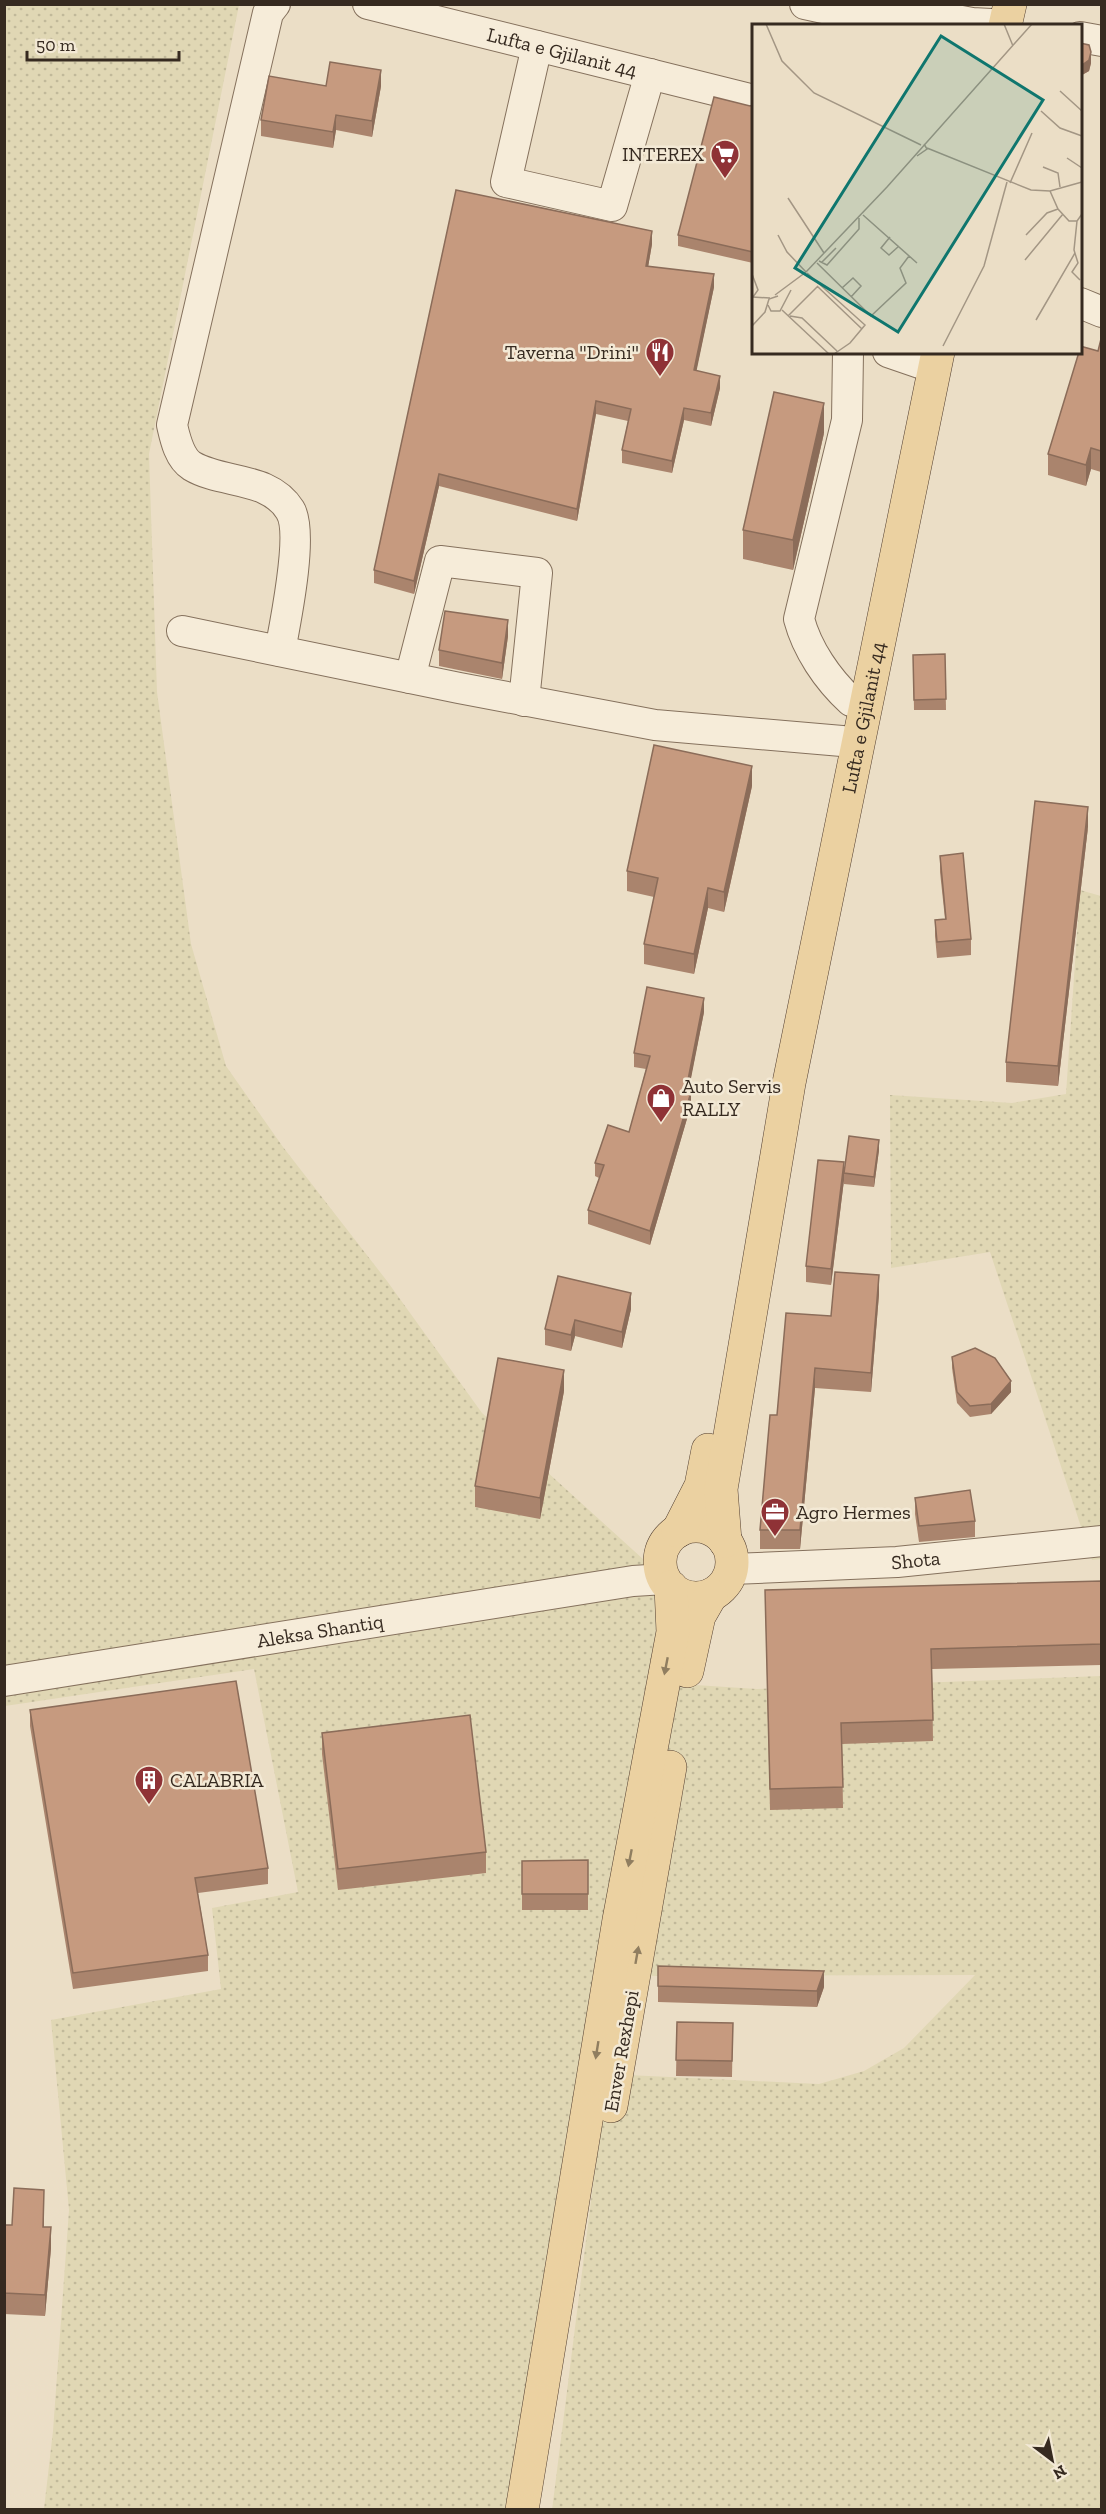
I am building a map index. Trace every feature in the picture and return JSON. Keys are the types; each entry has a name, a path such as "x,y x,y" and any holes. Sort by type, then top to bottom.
{"main road":[{"path":"522,2510 619,1920 673,1632 657,1578 664,1546 678,1531 701,1486 851,701 908,355"},
{"name":"Lufta e Gjilanit 44","path":"728,1555 721,1489 908,355"},
{"path":"657,1578 681,1595 692,1598 711,1595 722,1587 728,1555 718,1533 698,1527 678,1531"},
{"name":"Enver Rexhepi","path":"540,2510 693,1639 699,1616 711,1595"}],"street":[{"path":"276,4 267,13 172,425 177,446 190,465 266,488 291,511 296,543 280,651"},
{"name":"Lufta e Gjilanit 44","path":"368,4 752,100"},
{"path":"805,4 919,13 972,23 1001,19"},
{"path":"1082,37 1101,41"},
{"path":"537,46 506,182 612,206 650,75"},
{"path":"1082,304 1101,312"},
{"path":"849,354 847,420 799,619 805,641 839,691 851,701"},
{"path":"410,678 440,561 537,573 524,700"},
{"path":"182,631 655,725 842,741"},
{"name":"Shota","path":"728,1555 897,1562 1101,1541"},
{"name":"Aleksa Shantiq","path":"4,1681 657,1578"}],"shaded area":[{"path":"5,5 239,5 149,454 157,692 191,944 226,1066 283,1147 387,1281 482,1413 665,1579 527,2509 44,2509 53,2431 69,2210 51,2020 221,1989 212,1908 298,1892 254,1669 5,1706"},
{"path":"1080,890 1101,896 1101,1559 1092,1560 990,1252 891,1268 890,1095 1012,1103 1066,1094"},
{"path":"1101,1676 1101,2509 552,2510 607,2074 819,2084 864,2071 904,2048 975,1975 619,1976 680,1684 757,1689"}],"building":[{"path":"1082,43 1089,45 1091,52 1089,60 1082,65"},
{"path":"330,62 381,70 372,121 336,115 333,132 261,120 269,76 326,86"},
{"name":"INTEREX","path":"714,97 752,105 752,252 678,235"},
{"path":"456,190 652,231 646,266 714,274 694,370 720,376 711,413 684,408 672,461 622,450 631,409 596,401 577,509 439,474 414,581 374,570"},
{"path":"1101,339 1101,451 1091,448 1086,465 1048,454 1078,354 1082,354 1082,347 1098,351"},
{"path":"774,392 824,403 793,540 743,530"},
{"path":"445,611 508,620 502,663 439,650"},
{"path":"945,654 946,699 914,700 913,655"},
{"path":"654,745 752,766 724,892 708,888 694,954 644,944 658,878 627,871"},
{"path":"1035,801 1088,807 1058,1066 1006,1062"},
{"path":"963,853 971,939 937,942 935,920 946,919 940,856"},
{"path":"647,987 704,998 686,1090 691,1092 650,1231 588,1210 604,1165 595,1163 608,1125 629,1132 650,1056 634,1053"},
{"path":"849,1136 879,1140 874,1177 844,1173"},
{"path":"818,1160 844,1162 831,1269 806,1266"},
{"path":"835,1272 879,1275 871,1373 815,1368 800,1530 760,1530 770,1415 777,1415 786,1313 831,1316"},
{"path":"558,1276 631,1293 622,1332 575,1320 571,1335 545,1329"},
{"path":"975,1348 995,1358 1011,1381 991,1404 970,1406 957,1392 952,1357"},
{"path":"498,1358 564,1370 540,1498 475,1486"},
{"path":"970,1490 975,1521 919,1526 915,1498"},
{"path":"1101,1581 1101,1644 931,1649 933,1720 841,1723 843,1787 770,1789 765,1590"},
{"name":"CALABRIA","path":"236,1681 268,1868 195,1878 208,1955 73,1973 30,1710"},
{"path":"470,1715 486,1852 338,1869 322,1733"},
{"path":"588,1860 588,1894 522,1894 522,1861"},
{"path":"658,1966 824,1971 817,1991 658,1986"},
{"path":"677,2022 733,2023 732,2061 676,2060"},
{"path":"14,2188 44,2190 43,2227 51,2227 45,2295 4,2293 4,2225 12,2225"}],"place":[{"name":"INTEREX","path":"725,180"},
{"name":"Taverna \"Drini\"","path":"660,378"},
{"name":"Auto Servis RALLY","path":"661,1124"},
{"name":"Agro Hermes","path":"775,1538"},
{"name":"CALABRIA","path":"149,1806"}]}
